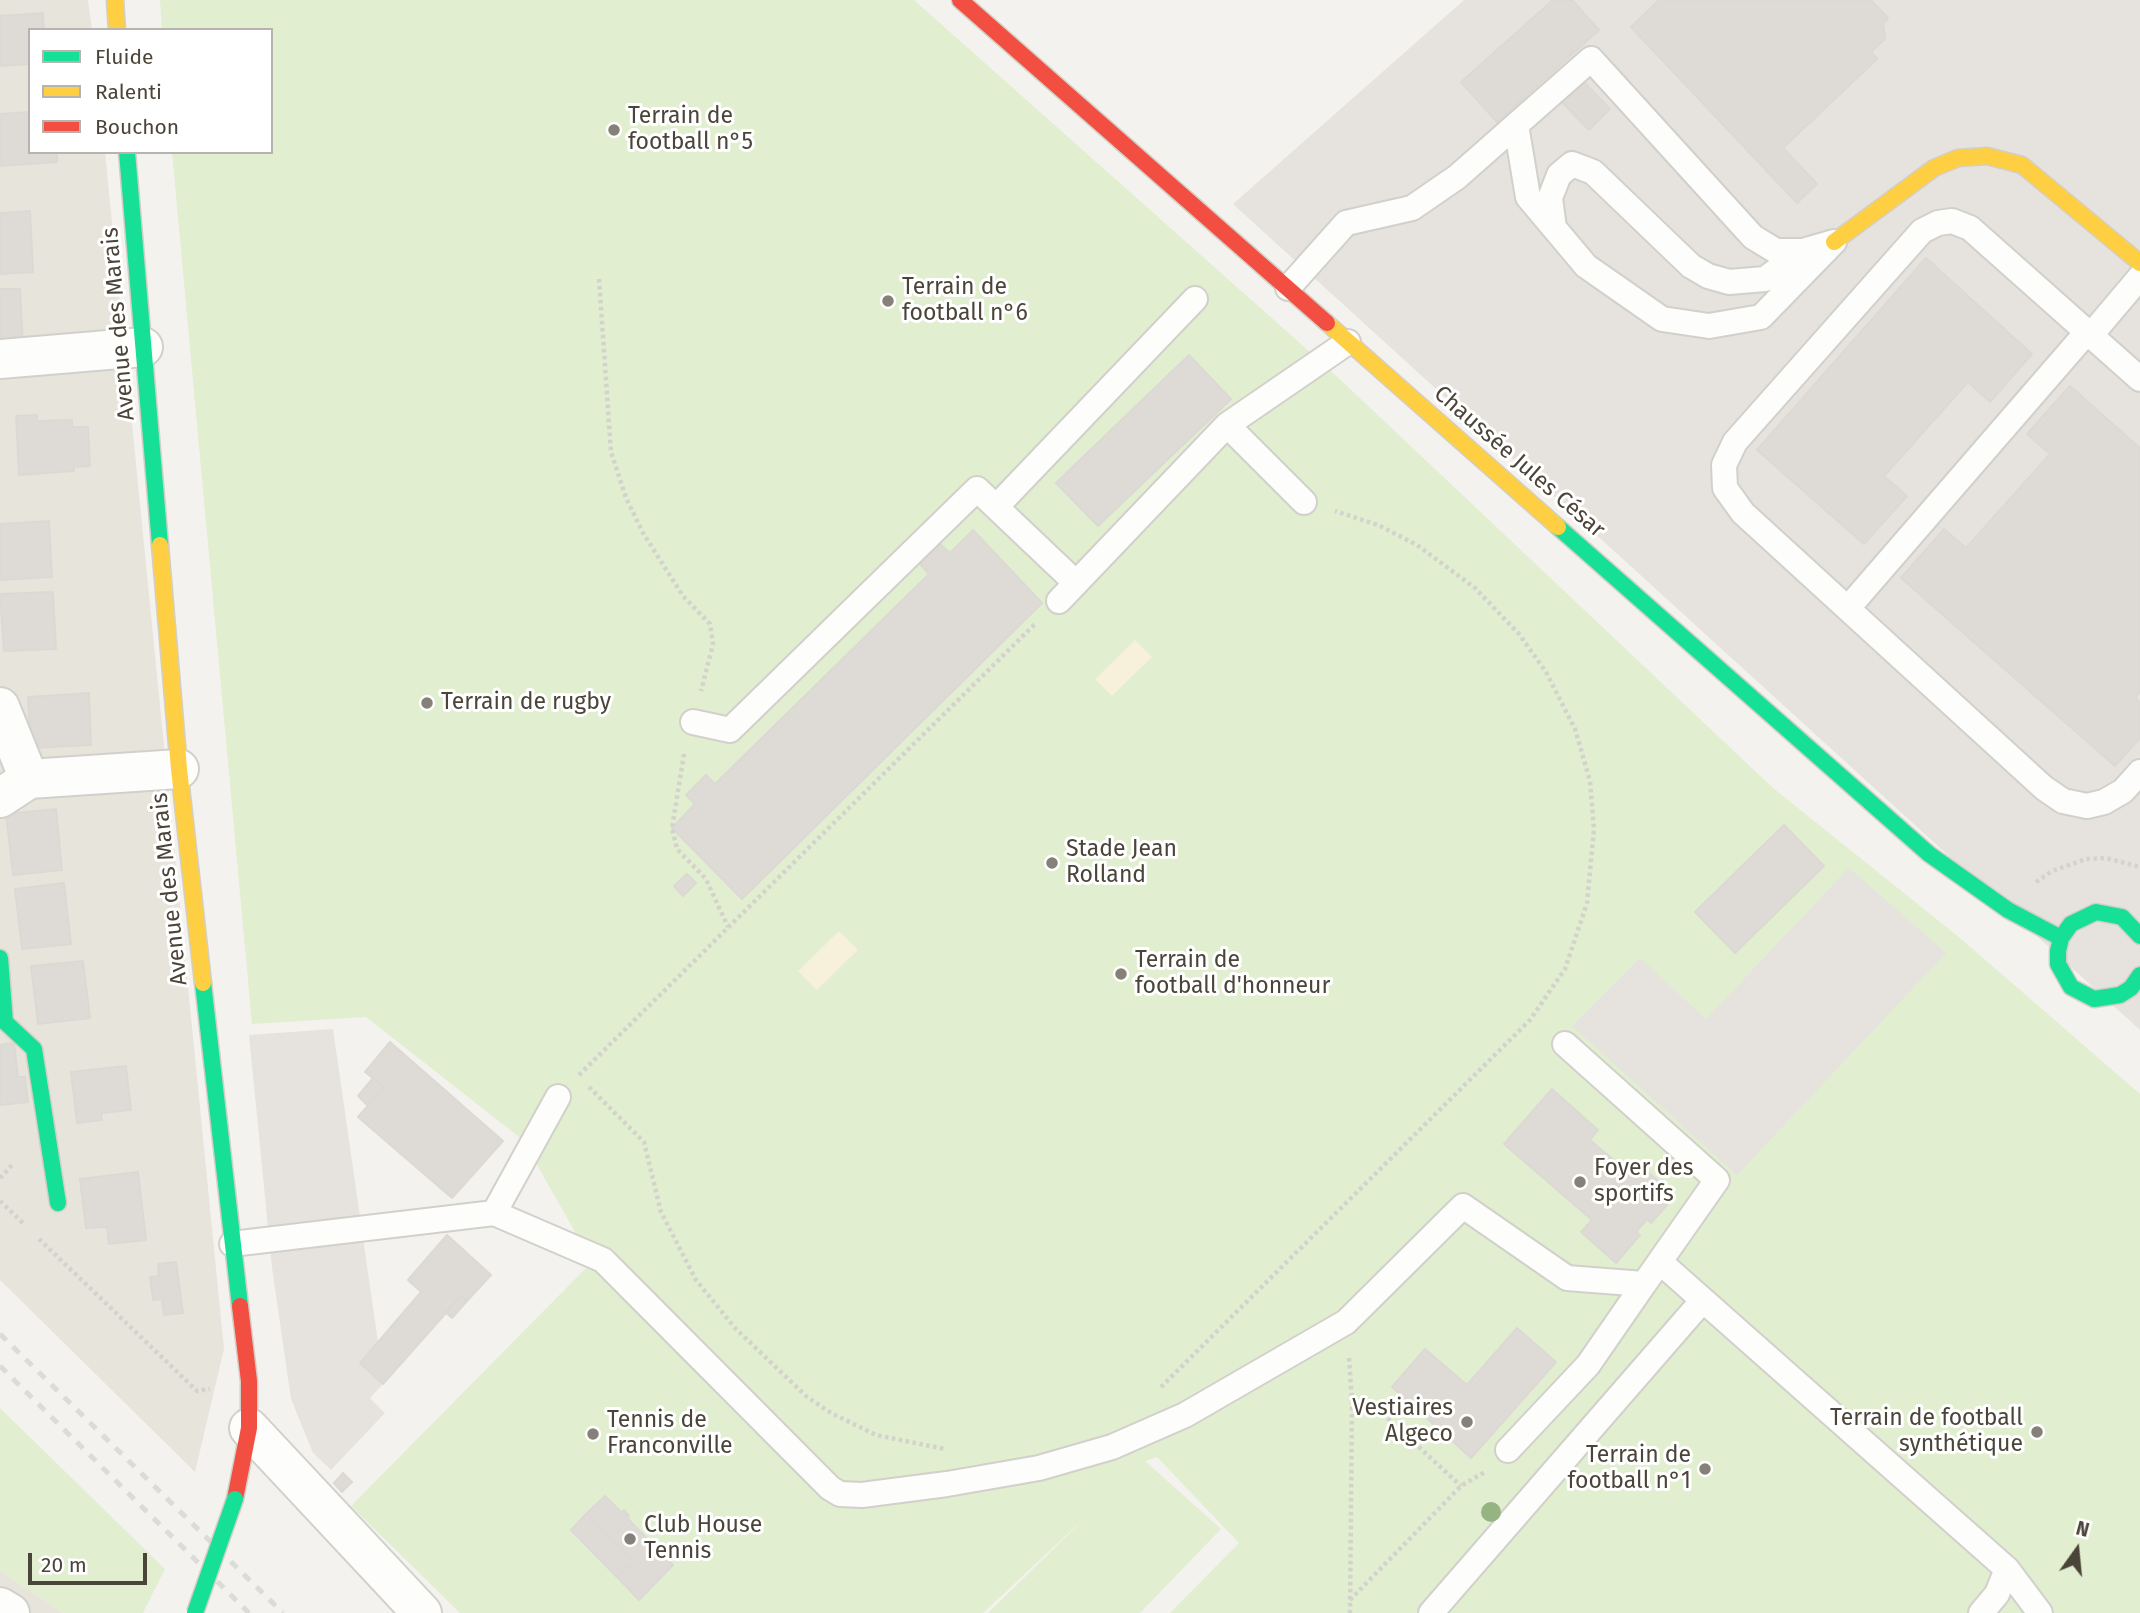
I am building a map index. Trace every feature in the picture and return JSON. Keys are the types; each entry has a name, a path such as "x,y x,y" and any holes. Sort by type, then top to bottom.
{"street":[{"path":"115,0 117,28"},
{"name":"Chaussée Jules César","path":"960,0 1929,854 2008,910 2061,938"},
{"name":"Avenue des Marais","path":"127,154 179,769 249,1381 249,1428 235,1499 195,1613"},
{"path":"1835,242 1934,168 1958,158 1987,156 2022,165 2140,263"},
{"path":"0,359 144,347"},
{"path":"0,707 14,788 179,769"},
{"path":"2137,923 2105,912 2087,914 2071,924 2061,938 2058,964 2071,988 2094,999 2108,999 2136,982 2140,1003"},
{"path":"0,958 5,1022 34,1049 58,1203"},
{"path":"249,1428 422,1613"},
{"path":"0,1606 10,1613"}],"lane":[{"path":"1288,288 1346,223 1412,208 1457,177 1591,59 1753,237 1776,251 1803,251 1835,242"},
{"path":"1516,125 1528,197 1586,266 1662,319 1709,326 1761,317 1835,242"},
{"path":"1554,228 1550,198 1559,175 1572,164 1593,172 1691,266 1708,276 1729,282 1765,279 1803,251"},
{"path":"2140,379 1970,228 1952,222 1938,223 1922,231 1735,442 1724,465 1725,488 1743,513 2044,788 2063,801 2087,806 2104,802 2123,792 2140,772"},
{"path":"1848,608 2140,277"},
{"path":"996,507 1195,299"},
{"path":"1059,601 1227,425 1349,342"},
{"path":"1227,425 1304,502"},
{"path":"692,722 730,730 977,489 1076,583"},
{"path":"1508,1450 1588,1365 1717,1180 1565,1044"},
{"path":"494,1213 558,1097"},
{"path":"232,1244 494,1213 603,1260 830,1488 839,1494 862,1495 1039,1468 1112,1447 1185,1415 1346,1322 1463,1206 1567,1278 1644,1284"},
{"path":"1660,1262 2007,1569 2040,1613"},
{"path":"1431,1613 1703,1300"},
{"path":"1980,1613 1997,1594 2007,1569"}],"path":[{"path":"598,279 611,452 626,498 643,533 683,596 710,624 713,644 683,756 672,828 677,849 706,879 729,928"},
{"path":"1159,1389 1530,1020 1565,969 1587,903 1594,829 1590,781 1575,729 1539,663 1519,635 1475,588 1417,545 1378,525 1304,502"},
{"path":"558,1097 1059,601"},
{"path":"2033,884 2052,871 2086,859 2106,858 2140,867"},
{"path":"579,1076 644,1142 661,1212 696,1280 735,1328 807,1397 831,1413 876,1435 948,1450"},
{"path":"0,1201 197,1391 249,1381"},
{"path":"1346,1322 1352,1402 1350,1613"},
{"path":"1352,1402 1370,1402 1461,1486"},
{"path":"1350,1601 1461,1486 1494,1467 1508,1450"}],"shaded area":[{"path":"0,0 88,0 92,28 28,28 28,154 105,154 224,1349 195,1472 0,1280"},
{"path":"1464,0 2140,0 2140,1030 1233,204"},
{"path":"2089,0 2137,0 2101,46 2074,21"},
{"path":"1427,55 1503,136 1457,177 1361,219 1303,156"},
{"path":"2140,135 2140,192 2112,168"},
{"path":"1977,205 2009,233 2030,211 2097,273 2031,338 1940,260"},
{"path":"2113,356 2140,379 2140,431 2087,386"},
{"path":"1968,382 2050,454 1966,548 1884,476"},
{"path":"1765,464 1843,535 1808,572 1874,631 1914,589 2096,764 2031,827 1699,535"},
{"path":"1849,868 1946,953 1737,1175 1572,1026 1640,958 1706,1019"},
{"path":"333,1029 378,1342 360,1363 383,1384 370,1398 385,1413 331,1470 313,1453 291,1399 272,1268 249,1035"},
{"path":"0,1570 63,1613 0,1613"}],"green space":[{"name":"Stade Jean Rolland","path":"160,0 914,0 1329,369 1773,788 1960,938 2140,1094 2140,1613 1170,1613 1239,1543 1157,1457 1145,1461 1221,1529 1140,1613 988,1613 1090,1513 983,1613 460,1613 351,1506 592,1262 523,1140 366,1017 252,1024 172,154 273,154 273,28 162,28"},
{"path":"0,1408 165,1569 143,1613 63,1613 0,1570"}],"sand":[{"path":"1135,640 1152,657 1112,696 1095,679"},
{"path":"839,931 858,950 817,990 798,971"}],"building":[{"path":"1553,0 1572,0 1599,30 1497,122 1461,82"},
{"path":"1659,0 1871,0 1888,18 1883,24 1885,39 1871,52 1877,59 1783,148 1817,184 1797,203 1631,27"},
{"path":"43,13 44,28 28,28 28,64 0,66 0,16"},
{"path":"1582,80 1610,109 1589,130 1561,101"},
{"path":"28,112 28,154 57,154 57,162 0,166 0,114"},
{"path":"30,211 33,272 0,274 0,213"},
{"path":"1926,258 2032,354 1990,402 1968,382 1884,476 1907,496 1864,544 1757,450"},
{"path":"0,289 20,289 23,348 0,349"},
{"path":"1189,355 1231,399 1098,526 1056,483"},
{"path":"2070,386 2140,448 2140,692 2135,698 2140,702 2140,738 2115,766 1901,578 1944,529 1966,548 2050,454 2027,434"},
{"path":"37,415 37,421 72,420 72,427 88,427 90,466 74,467 74,471 19,475 16,416"},
{"path":"49,521 52,577 0,580 0,524"},
{"path":"973,530 1042,603 742,899 672,828 695,804 686,795 706,775 715,784 929,574 920,564 940,544 950,553"},
{"path":"53,592 56,649 4,651 0,594"},
{"path":"89,693 91,745 31,748 28,697"},
{"path":"56,809 62,870 13,875 6,814"},
{"path":"1784,825 1824,866 1735,953 1695,912"},
{"path":"687,874 696,883 683,896 674,886"},
{"path":"64,883 71,944 22,949 15,889"},
{"path":"83,961 90,1018 38,1024 31,966"},
{"path":"390,1042 503,1141 452,1198 358,1117 384,1087 365,1072"},
{"path":"14,1043 18,1077 25,1077 28,1102 0,1105 0,1045"},
{"path":"126,1066 131,1110 101,1113 102,1120 77,1123 71,1072"},
{"path":"373,1078 384,1087 368,1106 358,1096"},
{"name":"Foyer des sportifs","path":"1552,1089 1598,1130 1590,1140 1604,1152 1596,1162 1619,1188 1639,1164 1675,1196 1651,1223 1647,1219 1636,1232 1640,1235 1616,1263 1581,1232 1592,1220 1504,1144"},
{"path":"1604,1152 1631,1174 1619,1188 1596,1162"},
{"path":"138,1172 146,1240 109,1244 107,1227 86,1228 80,1179"},
{"path":"447,1235 491,1275 467,1301 461,1296 383,1384 360,1363 421,1292 408,1280"},
{"path":"176,1262 183,1313 164,1315 162,1299 153,1300 150,1277 159,1276 158,1264"},
{"path":"461,1296 467,1301 452,1318 445,1312"},
{"name":"Vestiaires Algeco","path":"1517,1328 1556,1362 1471,1458 1392,1387 1425,1349 1467,1385"},
{"path":"343,1473 352,1482 342,1492 334,1483"},
{"name":"Club House Tennis","path":"605,1496 622,1513 624,1510 629,1516 627,1518 673,1565 639,1600 617,1577 634,1561 587,1513"},
{"path":"587,1513 634,1561 617,1577 571,1530"}],"railway":[{"path":"0,1334 283,1613"},
{"path":"0,1366 249,1613"}],"traffic: fast":[{"path":"127,154 160,545"},
{"path":"1558,527 1929,854 2008,910 2061,938"},
{"path":"2140,936 2122,917 2096,912 2071,924 2061,938 2058,951 2058,964 2071,987 2094,999 2120,995 2131,988 2140,975"},
{"path":"0,958 5,1022 34,1049 58,1203"},
{"path":"203,983 240,1306"},
{"path":"195,1613 235,1499"}],"traffic: slow":[{"path":"115,0 117,28"},
{"path":"1834,242 1934,168 1958,158 1987,156 2022,165 2140,263"},
{"path":"1327,323 1558,527"},
{"path":"160,545 179,769 203,983"}],"traffic: jam":[{"path":"960,0 1327,323"},
{"path":"235,1499 249,1428 249,1381 240,1306"}],"place":[{"name":"Terrain de football n°5","path":"614,130"},
{"name":"Terrain de football n°6","path":"888,301"},
{"name":"Terrain de rugby","path":"427,703"},
{"name":"Stade Jean Rolland","path":"1052,863"},
{"name":"Terrain de football d'honneur","path":"1121,974"},
{"name":"Foyer des sportifs","path":"1580,1182"},
{"name":"Vestiaires Algeco","path":"1467,1422"},
{"name":"Terrain de football synthétique","path":"2037,1432"},
{"name":"Tennis de Franconville","path":"593,1434"},
{"name":"Terrain de football n°1","path":"1705,1469"},
{"name":"Club House Tennis","path":"630,1539"}]}
